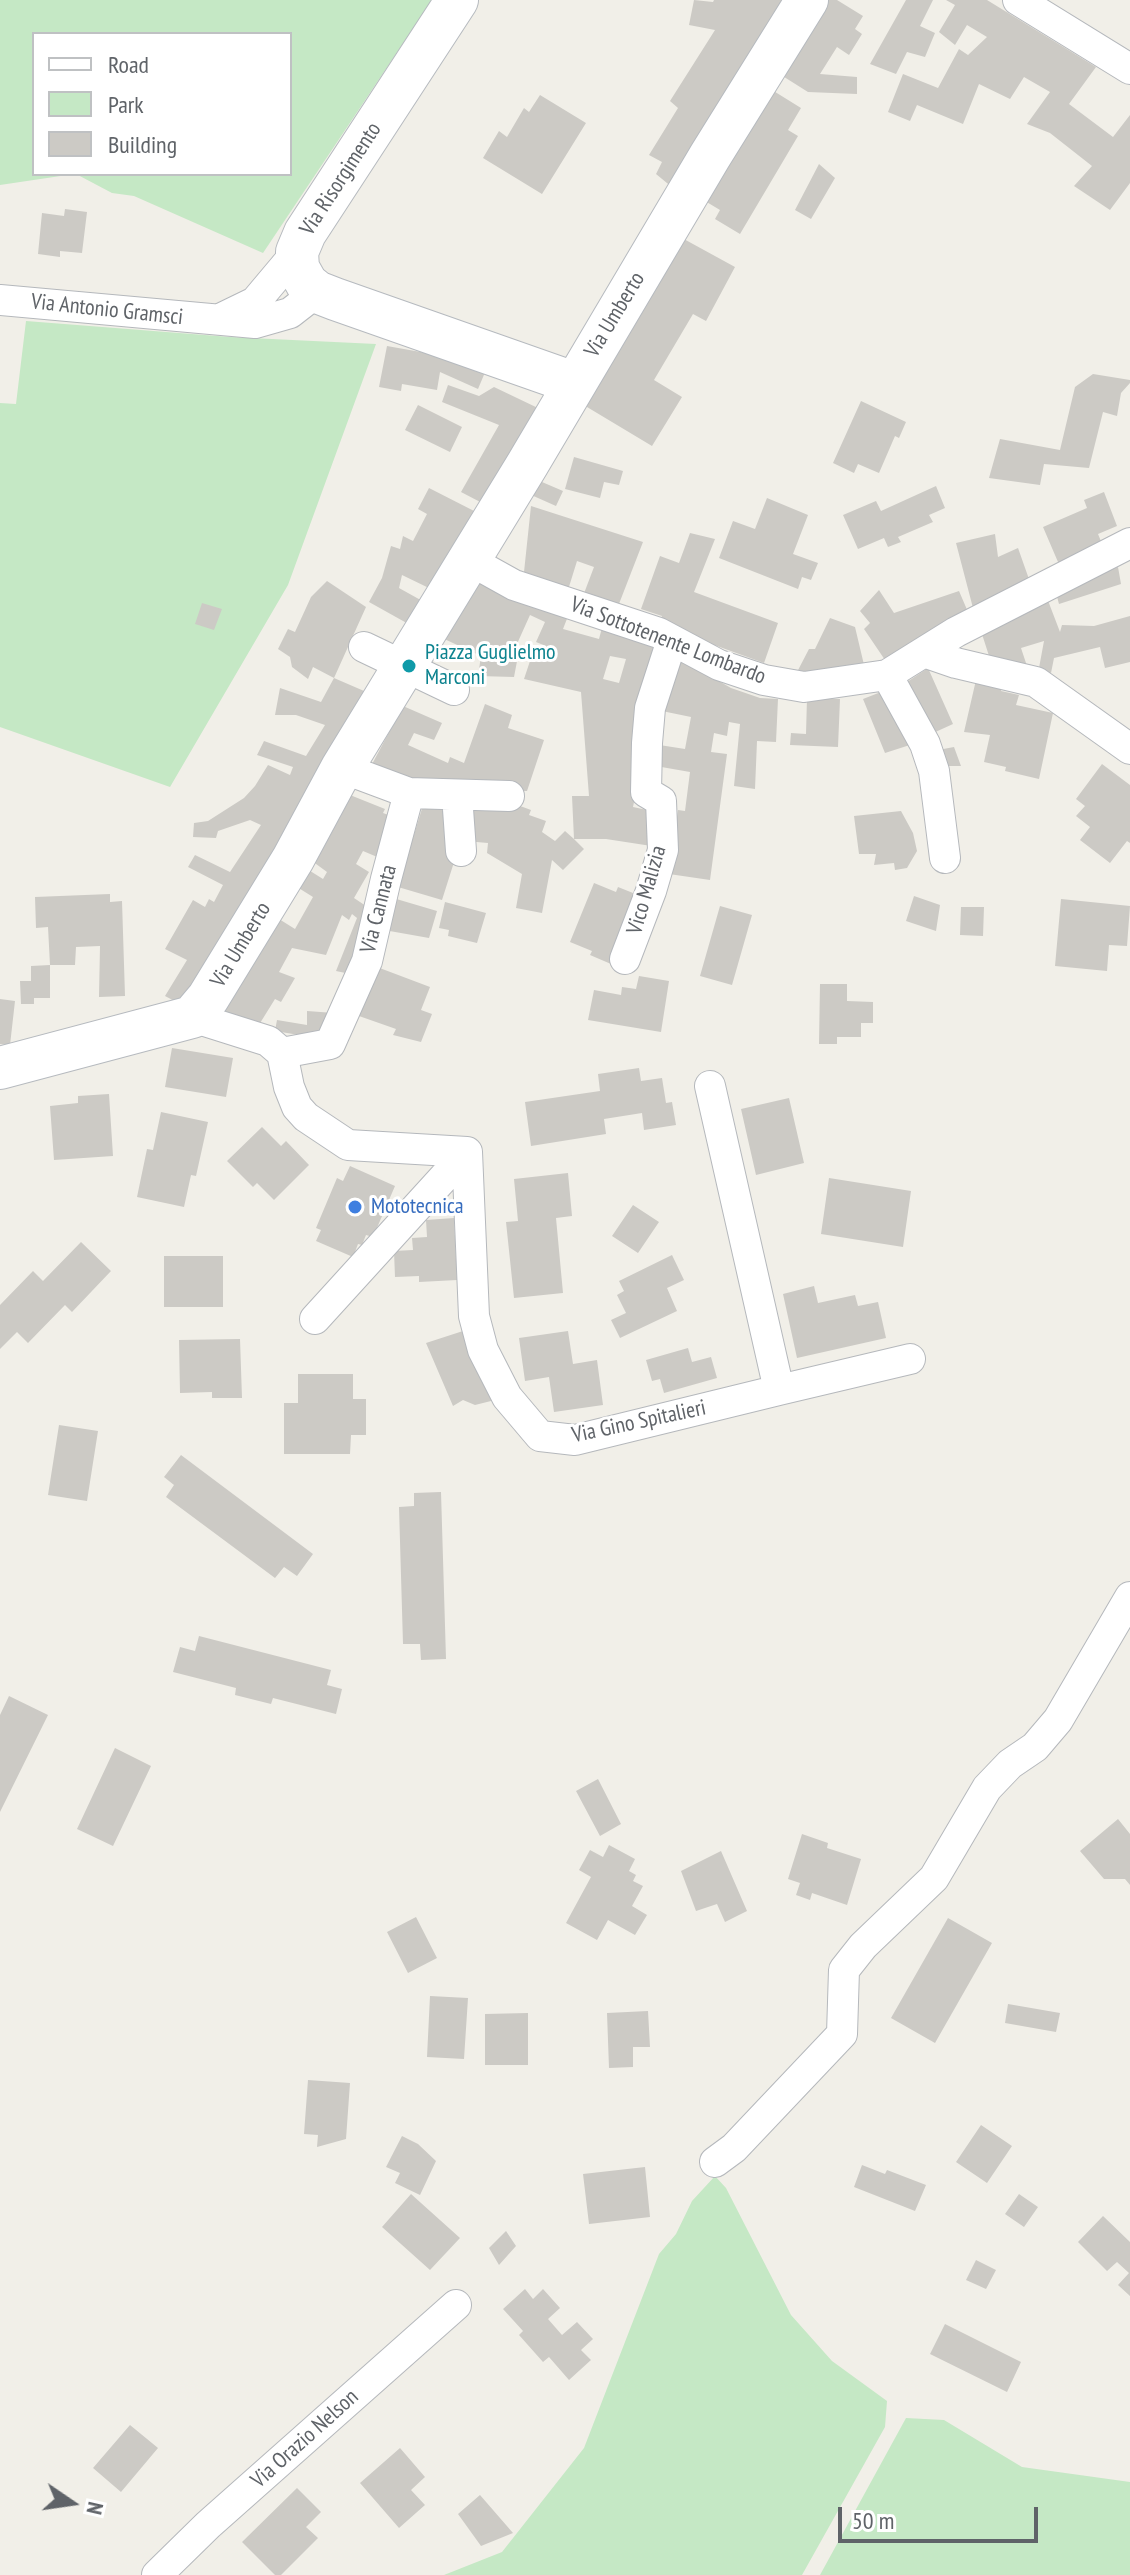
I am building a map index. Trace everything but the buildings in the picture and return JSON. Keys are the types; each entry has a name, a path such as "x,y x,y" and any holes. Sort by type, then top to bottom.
{"main road":[{"name":"Via Risorgimento","path":"317,292 301,275 297,252 305,233 457,0"},
{"name":"Via Umberto","path":"192,1017 208,998 285,872 342,768 807,0"},
{"path":"317,292 574,383"},
{"path":"0,1068 192,1017"}],"street":[{"path":"1018,0 1130,69"},
{"path":"214,321 255,302 297,252"},
{"name":"Via Antonio Gramsci","path":"0,300 255,323 290,313 317,292"},
{"name":"Via Sottotenente Lombardo","path":"469,560 514,585 659,633 719,665 764,680 804,687 887,675 956,632 1130,543"},
{"name":"Vico Malizia","path":"625,959 663,850 661,801 646,792 647,743 650,708 672,640"},
{"path":"364,647 454,690"},
{"path":"924,652 1036,682 1130,749"},
{"path":"887,675 925,744 934,771 945,858"},
{"path":"342,768 409,793 509,796"},
{"name":"Via Cannata","path":"282,1053 330,1044 367,961 409,793"},
{"path":"457,795 461,851"},
{"path":"192,1017 268,1041 282,1053 297,1107 306,1117 348,1145 467,1152"},
{"path":"710,1086 779,1390"},
{"path":"315,1319 467,1152"},
{"name":"Via Gino Spitalieri","path":"467,1152 474,1316 483,1350 507,1397 540,1436 575,1440 910,1359"},
{"path":"715,2162 734,2148 842,2034 844,1970 863,1946 934,1878 987,1788 1010,1764 1035,1747 1058,1720 1130,1597"},
{"name":"Via Orazio Nelson","path":"157,2575 208,2525 456,2305"}],"green space":[{"path":"0,0 432,0 263,253 134,196 112,193 80,176 292,176 292,32 32,32 32,176 61,176 0,185"},
{"path":"26,321 230,337 376,344 288,585 170,787 0,727 0,403 16,404"},
{"path":"715,2176 726,2188 791,2315 832,2361 887,2401 885,2427 802,2575 444,2575 502,2552 584,2448 659,2254 676,2234 692,2201"},
{"path":"906,2418 944,2420 1022,2467 1130,2482 1130,2575 820,2575"}],"place":[{"name":"Piazza Guglielmo Marconi","path":"409,666"},
{"name":"Mototecnica","path":"355,1207"}]}
